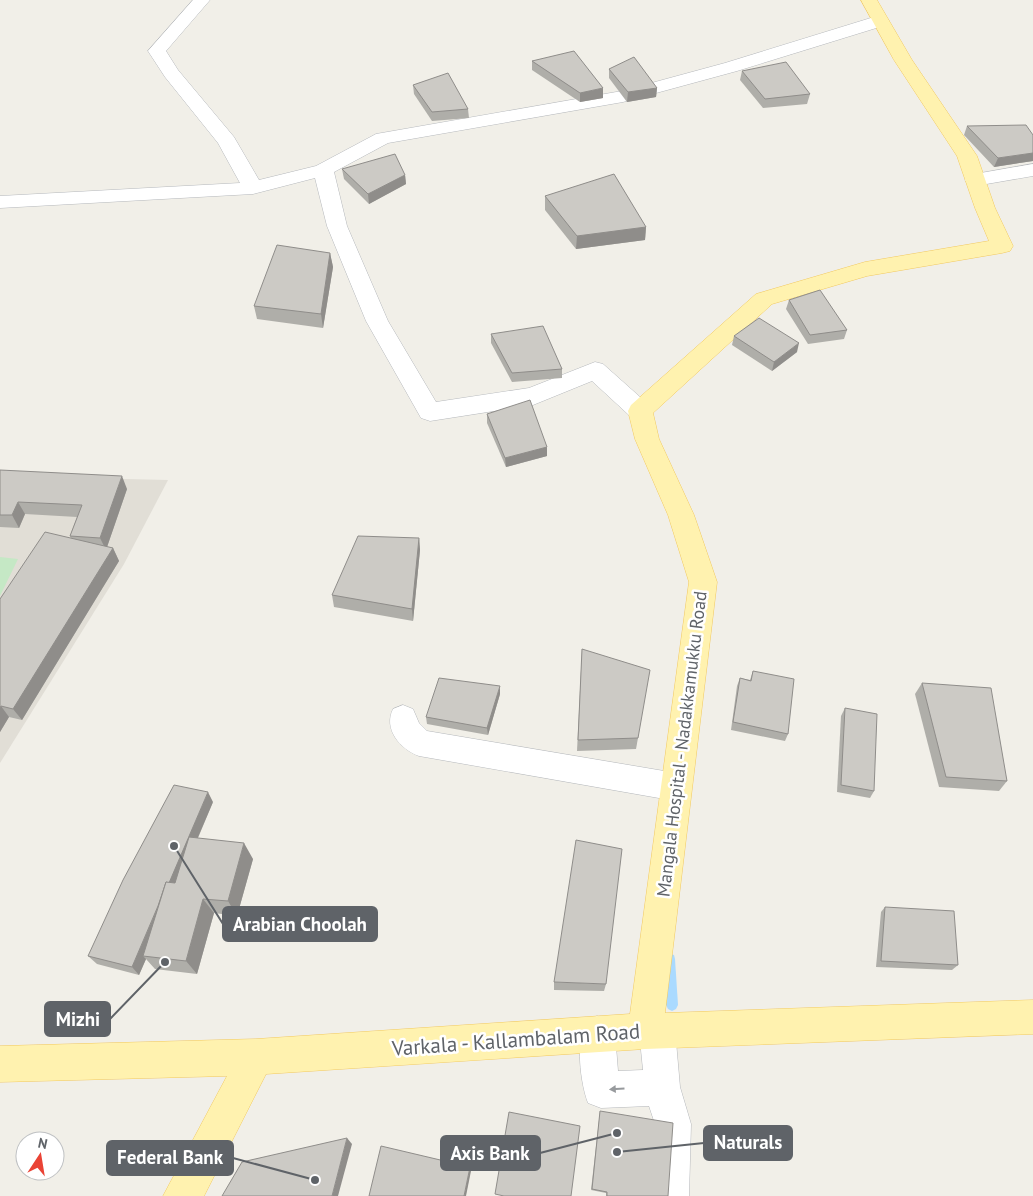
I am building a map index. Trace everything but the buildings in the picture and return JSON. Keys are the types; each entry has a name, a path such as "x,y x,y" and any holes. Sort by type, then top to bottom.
{"main road":[{"path":"640,411 764,299 865,269 1002,246 985,208 967,156 903,60 871,5"},
{"name":"Mangala Hospital - Nadakkamukku Road","path":"640,411 647,439 681,515 703,582 676,787 651,1031"},
{"name":"Varkala - Kallambalam Road","path":"0,1064 256,1057 651,1031 1033,1017"},
{"path":"182,1196 195,1176 256,1057"}],"street":[{"path":"202,0 158,51 171,73 227,141 253,188"},
{"path":"0,202 253,188 323,170 383,138 623,96 731,67 871,5"},
{"path":"323,170 337,226 377,321 430,412 533,396 594,370 640,411"},
{"path":"975,180 1033,170"},
{"path":"403,718 406,730 419,743 676,787"},
{"path":"651,1031 662,1086 673,1124 670,1196"},
{"path":"597,1034 601,1090 662,1086"}],"shaded area":[{"path":"0,476 168,480 124,564 0,763"}],"green space":[{"path":"0,557 18,559 0,596"}],"waterway":[{"path":"670,959 672,1005"}],"place":[{"name":"Arabian Choolah","path":"174,846"},
{"name":"Mizhi","path":"165,962"},
{"name":"Axis Bank","path":"617,1133"},
{"name":"Naturals","path":"617,1152"},
{"name":"Federal Bank","path":"315,1180"}]}
